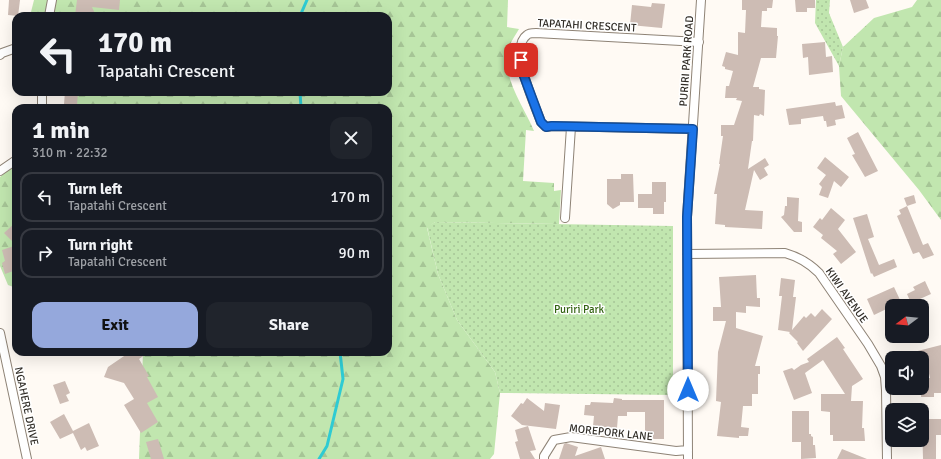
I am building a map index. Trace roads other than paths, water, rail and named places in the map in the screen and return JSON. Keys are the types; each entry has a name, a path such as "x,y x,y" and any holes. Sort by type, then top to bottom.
{"street":[{"path":"50,12 52,0"},
{"name":"PURIRI PARK ROAD","path":"688,459 687,217 702,0"},
{"name":"TAPATAHI CRESCENT","path":"693,129 546,127 541,122 522,71 520,48 527,34 536,33 699,42"},
{"path":"0,55 12,50"},
{"path":"565,218 571,127"},
{"path":"0,171 12,163"},
{"name":"KIWI AVENUE","path":"687,254 785,253 798,257 819,273 872,350 881,366 885,377 886,390 887,459"},
{"name":"NGAHERE DRIVE","path":"0,333 27,459"},
{"name":"MOREPORK LANE","path":"544,459 544,456 554,440 571,437 676,450 688,450"}],"waterway":[{"path":"302,12 307,0"},
{"path":"300,96 301,104"},
{"path":"319,459 327,446 343,379 340,356"}],"park label":[{"name":"Puriri Park","path":"579,309"}]}
